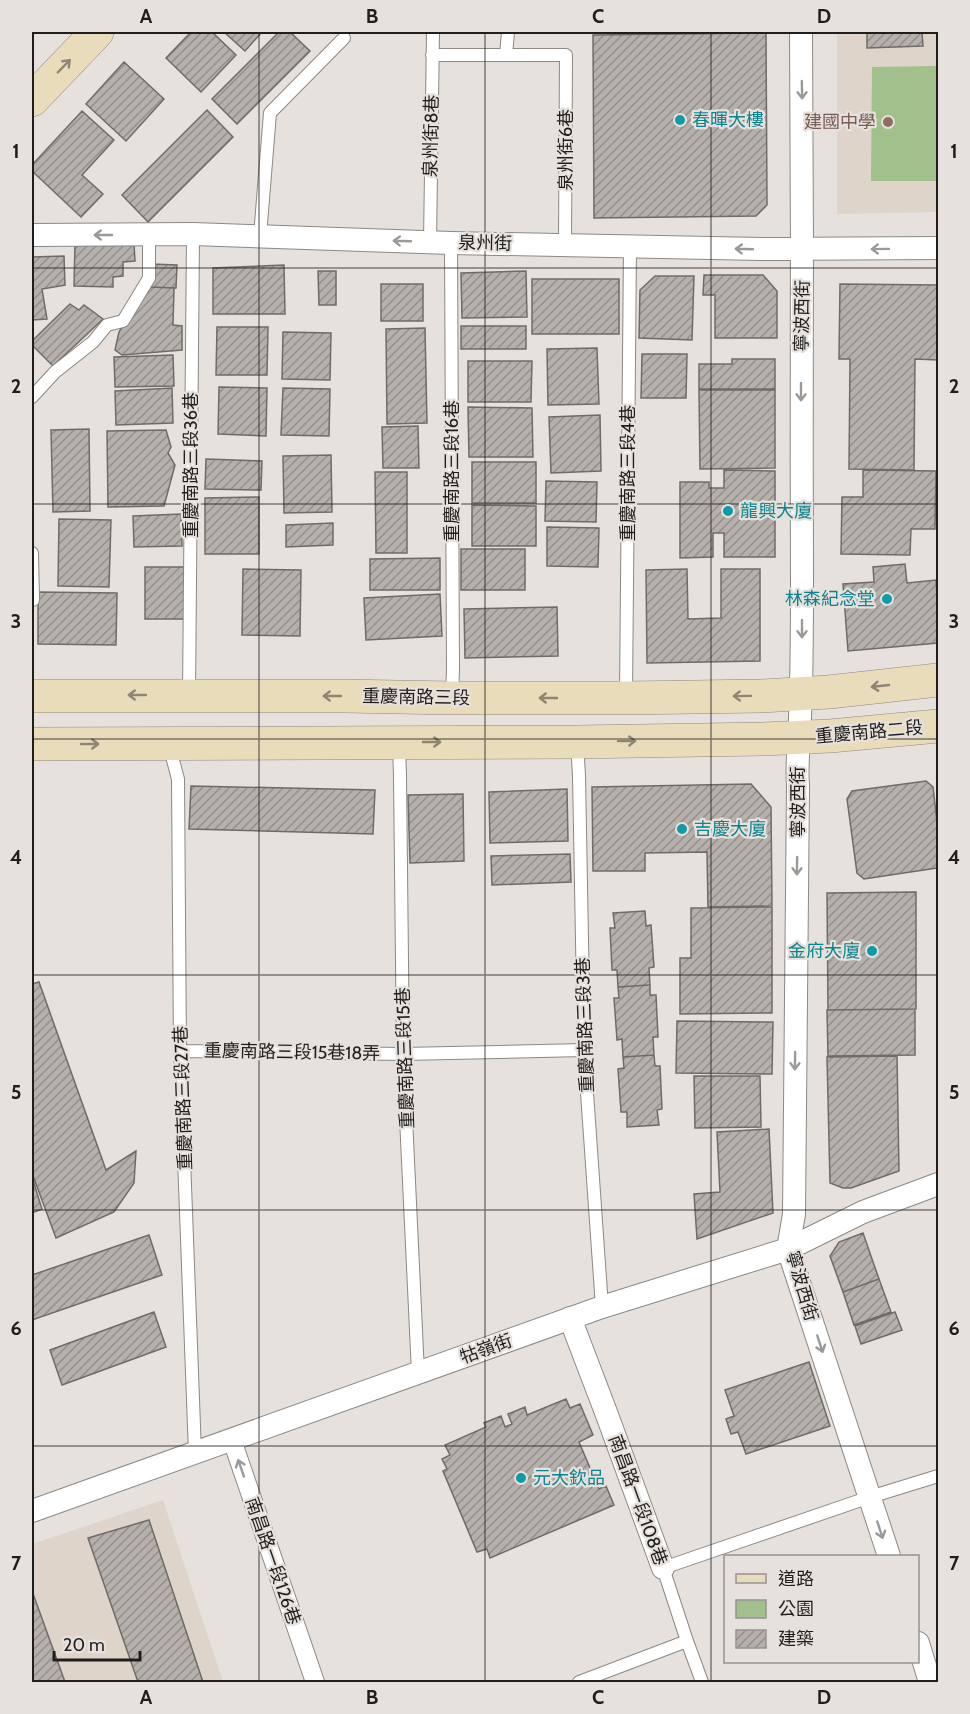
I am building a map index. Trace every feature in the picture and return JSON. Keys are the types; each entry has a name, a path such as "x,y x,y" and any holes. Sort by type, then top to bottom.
{"main road":[{"path":"32,100 97,32"},
{"path":"801,694 939,680"},
{"name":"重慶南路三段","path":"32,696 626,698 801,694"},
{"name":"重慶南路二段","path":"800,738 939,726"},
{"path":"32,744 576,742 800,738"}],"street":[{"name":"寧波西街","path":"801,32 803,250 801,694 800,738 796,768 798,796 794,1214 789,1249 888,1555"},
{"name":"泉州街","path":"32,235 193,234 803,250 939,248"},
{"name":"牯嶺街","path":"32,1511 570,1318 789,1249 862,1212 939,1184"},
{"name":"南昌路一段108巷","path":"570,1318 663,1568"},
{"name":"南昌路一段126巷","path":"231,1440 315,1683"},
{"path":"919,1646 930,1683"}],"lane":[{"name":"泉州街8巷","path":"433,32 440,242"},
{"path":"432,55 506,55 508,32"},
{"path":"260,236 270,113 344,38"},
{"name":"泉州街6巷","path":"506,55 566,55 565,244"},
{"name":"重慶南路三段36巷","path":"189,695 193,234"},
{"path":"32,397 55,372 93,342 107,325 123,321 149,278 149,235"},
{"name":"重慶南路三段16巷","path":"440,242 452,698"},
{"name":"重慶南路三段4巷","path":"626,698 630,247"},
{"path":"32,553 33,600"},
{"name":"重慶南路三段15巷","path":"399,742 403,1054 418,1373"},
{"name":"重慶南路三段3巷","path":"576,742 579,775 584,1050 603,1307"},
{"name":"重慶南路三段27巷","path":"169,744 178,779 180,1051 195,1453"},
{"name":"重慶南路三段15巷18弄","path":"180,1051 403,1054 584,1050"},
{"path":"663,1568 870,1497 939,1476"},
{"name":"南昌路一段108巷","path":"663,1568 702,1683"},
{"path":"579,1683 687,1641"}],"shaded area":[{"name":"建國中學","path":"837,32 938,32 938,212 837,214"},
{"path":"163,1500 223,1682 32,1682 32,1544"}],"green space":[{"path":"938,66 938,181 871,181 872,67"}],"building":[{"path":"191,32 212,32 236,55 201,92 166,58"},
{"path":"224,32 262,32 245,51"},
{"path":"279,32 290,32 310,51 237,124 212,99"},
{"path":"867,32 922,32 923,46 867,48"},
{"name":"春暉大樓","path":"766,33 767,205 756,216 594,218 593,35"},
{"path":"124,62 164,99 126,141 86,104"},
{"path":"207,110 233,137 148,222 122,195"},
{"path":"82,111 114,140 82,175 103,194 81,217 32,171 32,165"},
{"path":"75,242 134,244 135,261 123,262 123,276 113,277 113,287 74,286"},
{"path":"64,256 65,285 42,289 47,319 32,320 32,257"},
{"path":"151,264 177,265 176,288 151,287"},
{"path":"284,265 285,314 213,314 213,268"},
{"path":"318,271 336,271 336,305 319,305"},
{"path":"526,271 527,317 462,318 461,273"},
{"path":"704,275 763,275 777,291 777,338 715,338 715,295 703,295"},
{"path":"655,276 694,276 692,340 639,338 640,290"},
{"path":"532,279 619,279 619,334 532,334"},
{"path":"381,284 423,284 423,321 381,321"},
{"path":"840,284 938,285 938,360 915,359 914,470 849,469 850,359 839,359"},
{"path":"151,287 174,288 173,325 182,326 182,350 122,355 115,350 119,332 144,290"},
{"path":"70,304 79,310 84,305 103,319 53,366 32,345 32,341"},
{"path":"461,326 526,326 526,349 461,349"},
{"path":"217,327 268,327 267,375 216,375"},
{"path":"425,328 427,423 387,424 386,329"},
{"path":"283,332 331,333 330,380 282,379"},
{"path":"597,348 599,404 548,405 547,349"},
{"path":"642,354 687,354 686,398 641,398"},
{"path":"173,355 174,386 115,387 114,357"},
{"path":"732,359 775,359 775,389 699,389 699,364 732,364"},
{"path":"468,361 532,361 531,402 468,402"},
{"path":"219,387 267,388 266,436 218,434"},
{"path":"172,388 173,423 116,425 115,391"},
{"path":"283,388 330,389 329,436 281,435"},
{"path":"699,390 775,390 775,468 700,469"},
{"path":"468,407 532,408 533,457 469,457"},
{"path":"600,415 601,471 551,473 549,417"},
{"path":"418,426 419,468 383,468 382,427"},
{"path":"89,429 90,511 53,512 51,430"},
{"path":"166,430 171,447 168,453 175,465 164,506 108,507 107,431"},
{"path":"331,455 332,512 284,513 283,456"},
{"path":"206,459 262,461 261,490 205,489"},
{"path":"472,462 536,462 536,503 472,503"},
{"name":"龍興大廈","path":"724,470 775,471 775,557 724,557 724,533 713,533 713,557 680,558 680,482 709,482 709,488 724,488"},
{"path":"863,470 936,471 935,529 911,529 910,555 841,554 842,497 863,497"},
{"path":"375,472 407,472 407,553 376,553"},
{"path":"546,481 597,482 596,522 545,521"},
{"path":"259,497 259,554 205,554 205,498"},
{"path":"472,505 536,506 536,546 472,546"},
{"path":"181,514 182,546 134,547 133,516"},
{"path":"59,519 111,520 109,587 58,586"},
{"path":"333,523 333,545 286,547 286,525"},
{"path":"547,527 599,528 598,567 547,566"},
{"path":"461,549 525,549 525,590 461,590"},
{"path":"440,558 440,590 370,590 370,559"},
{"path":"905,564 907,583 936,580 938,643 848,651 843,584 874,582 873,567"},
{"path":"145,567 184,567 185,619 145,619"},
{"path":"243,569 301,570 300,636 242,635"},
{"path":"687,569 688,619 721,618 721,569 760,569 760,661 647,663 646,570"},
{"path":"38,592 117,593 116,645 38,644"},
{"path":"440,594 442,636 366,640 364,598"},
{"path":"557,607 558,656 465,658 464,609"},
{"path":"926,781 933,787 938,831 938,867 864,879 857,873 847,799 852,791"},
{"name":"吉慶大廈","path":"751,784 771,807 772,906 708,907 707,852 645,853 645,871 593,871 592,787"},
{"path":"191,786 375,790 373,834 189,829"},
{"path":"567,789 568,841 490,843 489,792"},
{"path":"463,794 464,861 410,863 408,795"},
{"path":"570,854 571,882 492,885 491,856"},
{"name":"金府大廈","path":"916,892 916,1009 828,1010 827,893"},
{"path":"772,907 772,1013 680,1014 680,958 691,958 691,908"},
{"path":"645,911 646,926 651,925 654,967 649,968 650,985 618,987 617,970 612,970 610,928 615,928 613,913"},
{"path":"39,982 106,1170 136,1151 134,1183 114,1212 56,1238 32,1173 32,984"},
{"path":"650,985 650,995 656,995 658,1037 653,1037 654,1055 623,1057 622,1039 617,1040 614,998 619,998 618,987"},
{"path":"915,1009 915,1055 828,1056 827,1010"},
{"path":"677,1021 773,1022 772,1074 676,1073"},
{"path":"654,1055 655,1066 660,1066 662,1109 657,1110 659,1125 627,1127 627,1112 621,1112 618,1069 624,1068 623,1057"},
{"path":"897,1056 899,1171 851,1188 843,1188 830,1183 827,1057"},
{"path":"694,1076 760,1076 761,1127 695,1128"},
{"path":"769,1129 773,1213 697,1239 694,1194 720,1192 717,1132"},
{"path":"32,1177 42,1209 32,1213"},
{"path":"863,1233 879,1279 843,1292 830,1256 839,1242"},
{"path":"149,1235 162,1275 32,1320 32,1275"},
{"path":"879,1279 891,1312 854,1325 843,1292"},
{"path":"154,1312 166,1347 62,1385 50,1350"},
{"path":"895,1312 902,1330 861,1344 855,1326"},
{"path":"809,1362 830,1426 746,1454 738,1432 731,1434 726,1419 734,1416 725,1390"},
{"name":"元大欽品","path":"566,1399 570,1408 580,1404 593,1435 579,1442 599,1489 606,1486 614,1505 490,1558 487,1549 477,1552 443,1471 447,1469 442,1459 450,1455 445,1445 486,1427 484,1423 501,1416 505,1427 512,1424 508,1414 525,1407 527,1415"},
{"path":"149,1520 203,1682 138,1682 88,1538"},
{"path":"32,1591 65,1682 32,1682"}],"place":[{"name":"春暉大樓","path":"680,120"},
{"name":"建國中學","path":"888,122"},
{"name":"龍興大廈","path":"728,511"},
{"name":"林森紀念堂","path":"887,599"},
{"name":"吉慶大廈","path":"682,829"},
{"name":"金府大廈","path":"872,951"},
{"name":"元大欽品","path":"521,1478"}]}
